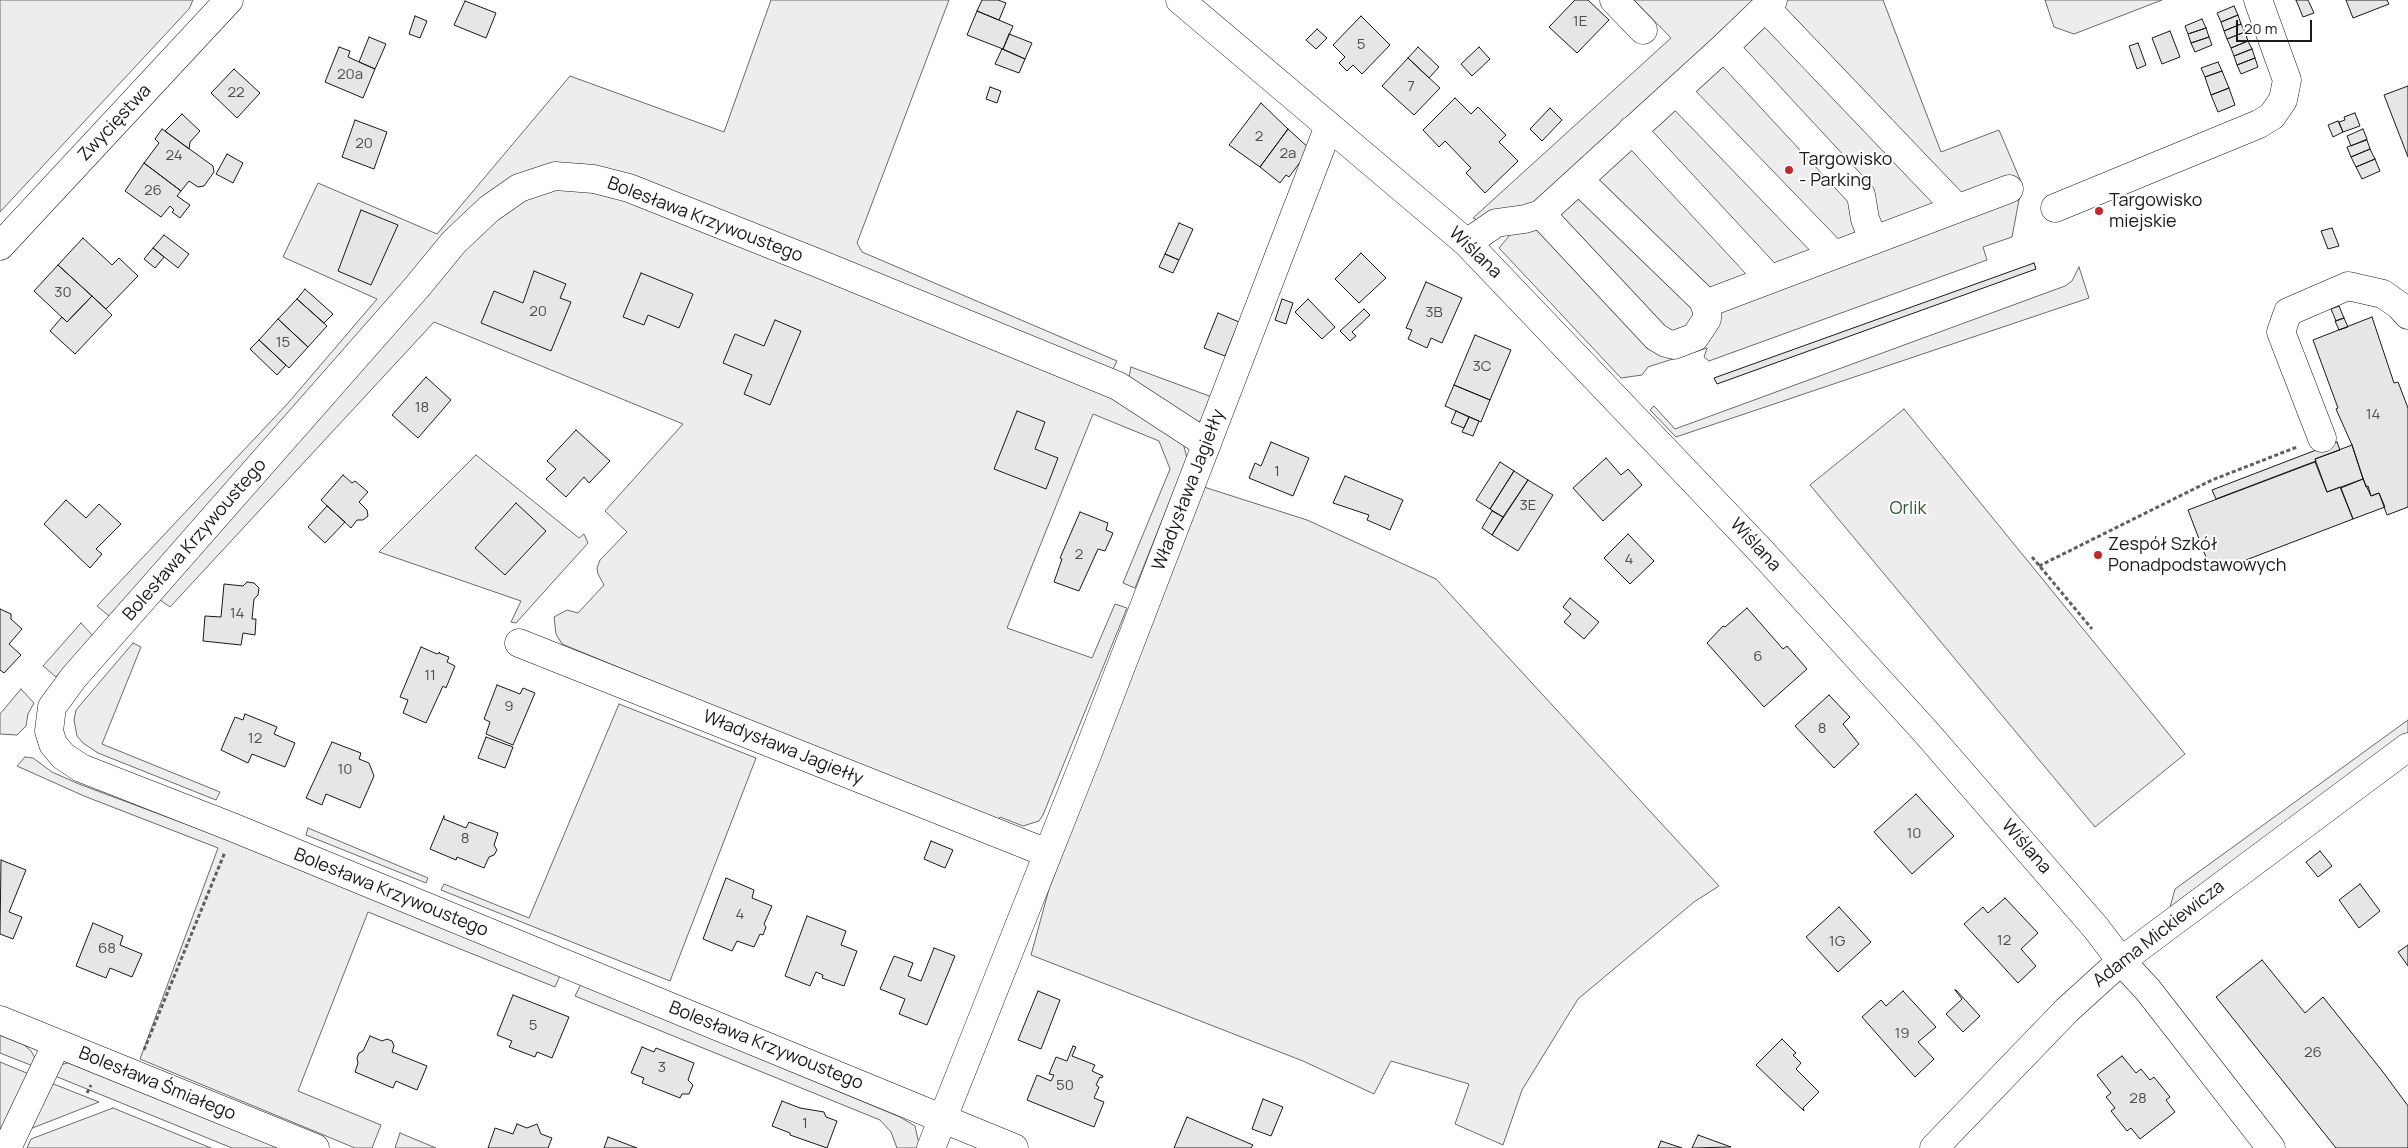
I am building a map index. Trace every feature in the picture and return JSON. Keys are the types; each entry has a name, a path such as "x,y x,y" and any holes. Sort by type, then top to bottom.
{"street":[{"name":"Zwycięstwa","path":"0,246 229,0"},
{"name":"Wiślana","path":"1180,0 1466,243 1754,543 1875,675 2096,928 2121,961 2148,990 2271,1148"},
{"path":"1614,0 1644,30"},
{"path":"2056,208 2259,124 2272,116 2283,100 2287,80 2258,0"},
{"path":"1466,243 1496,223 1525,219 1540,214 1724,48 1769,3 1956,208"},
{"path":"1724,48 1861,195 1864,219 1874,239"},
{"path":"1676,91 1834,255"},
{"name":"Władysława Jagiełły","path":"931,1148 1207,444 1329,126"},
{"path":"1632,130 1770,279"},
{"name":"Bolesława Krzywoustego","path":"1014,1148 241,831 81,768 63,756 53,744 49,731 52,707 74,677 418,287 454,242 488,209 519,188 555,176 594,179 629,188 892,293 1118,386 1207,444"},
{"path":"1540,214 1660,340 1674,345 1696,336 1707,319 1705,304 1697,292 1579,180"},
{"path":"1705,304 2009,189"},
{"path":"2322,438 2282,332 2288,312 2348,286 2383,294 2400,306 2408,315"},
{"name":"Władysława Jagiełły","path":"519,643 1047,853"},
{"name":"Adama Mickiewicza","path":"1934,1148 2067,1010 2121,961 2353,786 2408,747"},
{"name":"Bolesława Śmiałego","path":"0,1020 315,1148"},
{"path":"7,1148 57,1044"}],"path":[{"path":"2039,566 2212,480 2322,438"},
{"path":"2032,557 2092,629"},
{"path":"143,1051 227,849"}],"shaded area":[{"path":"0,0 193,0 189,9 0,212"},
{"path":"771,0 949,0 857,243 862,252 1117,361 1112,371 849,266 534,172 289,418 109,616 97,606 289,402 377,299 283,257 318,183 437,234 570,76 724,132"},
{"name":"Targowisko - Parking","path":"1634,0 1883,0 1941,152 1999,130 2022,184 2012,237 1983,247 1987,260 1709,361 1704,357 1707,348 1648,367 1642,375 1621,378 1499,248 1509,236 1487,215 1477,220 1473,218 1671,38"},
{"path":"2045,0 2162,0 2074,34 2054,27"},
{"path":"555,185 622,194 1099,388 1183,443 1187,458 1135,588 1123,583 1170,469 1159,441 1093,414 1007,628 1092,658 1115,604 1127,608 1039,821 1023,826 1000,817 997,823 562,644 556,634 554,617 567,610 578,613 604,585 597,568 600,560 627,532 605,511 683,424 434,322 170,607 156,597 405,313 508,204"},
{"path":"2079,267 2089,298 1676,437 1650,410 1654,406 1675,429 2065,286 2072,281"},
{"path":"1131,367 1212,397 1205,417 1197,423 1135,389 1129,377"},
{"name":"Orlik","path":"1904,409 2185,754 2095,827 1810,485"},
{"path":"476,455 579,538 584,534 588,543 516,623 511,622 521,601 379,552"},
{"path":"1204,487 1307,520 1436,579 1719,886 1694,902 1578,999 1522,1090 1503,1145 1455,1124 1469,1084 1391,1061 1374,1094 1303,1061 1031,955 1049,889"},
{"path":"81,623 93,636 56,677 43,666"},
{"path":"133,643 141,647 102,744 220,792 216,800 98,753 83,743 77,736 74,720 76,710"},
{"path":"21,689 34,703 28,714 26,726 17,735 0,734 0,714"},
{"path":"619,704 756,758 670,981 441,890 444,884 529,918"},
{"path":"2408,720 2408,733 2170,907 2175,889"},
{"path":"25,757 33,758 52,772 79,784 223,838 560,976 555,987 368,912 298,1091 381,1125 372,1148 355,1148 140,1059 218,848 84,796 17,766"},
{"path":"308,828 428,878 426,883 306,835"},
{"path":"581,984 900,1117 915,1126 919,1144 917,1148 897,1148 891,1132 880,1120 575,996"},
{"path":"0,1034 21,1042 31,1051 35,1058 33,1066 0,1053"},
{"path":"0,1062 29,1074 0,1135"},
{"path":"71,1062 289,1148 232,1148 55,1076 60,1065"},
{"path":"51,1083 99,1102 30,1129"},
{"path":"113,1108 211,1148 27,1148 31,1139"},
{"path":"400,1133 436,1148 395,1148"}],"building":[{"path":"982,0 998,0 1006,3 999,20 977,11"},
{"path":"1575,0 1588,0 1609,20 1577,53 1549,27"},
{"path":"2296,0 2308,0 2314,13 2303,17"},
{"path":"2346,0 2387,0 2389,4 2353,18"},
{"path":"465,1 496,13 486,38 454,25"},
{"path":"2234,6 2238,15 2221,22 2217,13"},
{"path":"977,11 1013,26 1003,49 967,35"},
{"path":"2238,15 2241,24 2224,31 2221,22"},
{"path":"415,16 427,21 420,38 409,34"},
{"path":"1361,16 1390,45 1362,74 1353,65 1347,71 1339,63 1345,57 1333,45"},
{"path":"2202,19 2206,28 2188,34 2185,26"},
{"path":"2241,24 2245,32 2227,39 2224,31"},
{"path":"2206,28 2209,37 2191,43 2188,34"},
{"path":"1317,29 1327,38 1316,49 1306,40"},
{"path":"2170,31 2180,57 2162,64 2152,38"},
{"path":"2245,32 2248,41 2231,48 2227,39"},
{"path":"1009,34 1032,43 1025,59 1003,49"},
{"path":"369,37 386,44 375,69 359,62"},
{"path":"2209,37 2212,45 2195,52 2191,43"},
{"path":"2248,41 2252,49 2234,56 2231,48"},
{"path":"2138,43 2146,65 2137,69 2129,46"},
{"path":"339,47 350,51 348,57 375,69 363,98 325,82"},
{"path":"1418,47 1439,67 1429,78 1408,58"},
{"path":"1479,47 1490,59 1472,76 1461,64"},
{"path":"1002,49 1025,59 1019,73 995,64"},
{"path":"2252,49 2255,58 2237,65 2234,56"},
{"path":"1408,58 1440,88 1414,115 1382,86"},
{"path":"2255,58 2258,67 2241,74 2237,65"},
{"path":"2218,62 2222,71 2205,77 2201,68"},
{"path":"234,69 260,93 237,118 211,93"},
{"path":"2222,71 2229,88 2211,95 2205,77"},
{"path":"2408,86 2408,157 2384,95"},
{"path":"990,87 1001,91 997,103 986,99"},
{"path":"2229,88 2235,105 2218,112 2211,95"},
{"path":"1455,98 1471,114 1478,107 1506,135 1499,142 1518,161 1485,193 1466,173 1471,168 1445,141 1439,147 1423,130"},
{"path":"1261,103 1288,129 1260,167 1229,145"},
{"path":"1550,108 1562,120 1542,141 1530,129"},
{"path":"2355,113 2360,126 2343,132 2339,122 2345,120 2344,117"},
{"path":"182,114 200,131 190,142 189,149 165,131"},
{"path":"355,120 387,132 374,169 342,157"},
{"path":"2338,121 2343,132 2333,137 2328,125"},
{"path":"162,129 213,166 214,172 204,186 198,187 189,181 181,191 144,163 159,143 155,139"},
{"path":"1288,129 1310,149 1289,177 1286,175 1280,183 1260,167"},
{"path":"2363,129 2367,139 2351,146 2347,136"},
{"path":"2367,140 2370,149 2351,157 2347,147"},
{"path":"2370,149 2375,159 2356,167 2351,157"},
{"path":"227,154 243,163 233,183 216,174"},
{"path":"2375,159 2380,171 2362,179 2356,167"},
{"path":"144,163 181,191 177,196 190,205 180,218 172,212 174,210 170,206 161,217 125,191"},
{"path":"361,210 398,225 371,285 338,271"},
{"path":"1179,223 1193,229 1179,260 1165,254"},
{"path":"2332,228 2339,246 2328,249 2321,231"},
{"path":"164,235 189,254 178,268 153,248"},
{"path":"83,238 112,265 119,258 138,276 106,309 58,265"},
{"path":"153,248 164,257 155,268 144,259"},
{"path":"1361,253 1386,278 1359,303 1335,279"},
{"path":"1165,254 1179,260 1173,273 1159,267"},
{"path":"2034,263 2036,269 1717,384 1714,378"},
{"path":"58,265 92,296 67,322 34,291"},
{"path":"534,271 566,284 560,298 571,302 551,351 481,323 494,291 523,303"},
{"path":"641,273 693,294 679,328 648,315 644,325 623,317"},
{"path":"1426,282 1462,298 1442,343 1431,338 1427,348 1408,339 1412,330 1406,328"},
{"path":"305,289 333,314 324,323 297,299"},
{"path":"92,296 112,315 75,354 50,331 62,317 67,322"},
{"path":"297,299 327,326 308,347 278,319"},
{"path":"1282,299 1293,303 1286,324 1275,320"},
{"path":"1308,299 1335,327 1322,339 1295,312"},
{"path":"2339,306 2344,318 2336,321 2331,309"},
{"path":"1364,309 1370,315 1352,332 1356,336 1350,341 1340,331"},
{"path":"1218,313 1239,322 1225,356 1204,348"},
{"path":"2372,317 2394,383 2398,382 2408,408 2408,507 2387,515 2379,493 2371,496 2368,486 2366,487 2352,445 2336,409 2338,408 2313,340"},
{"path":"2344,318 2348,327 2339,330 2335,321"},
{"path":"278,319 308,347 289,368 259,340"},
{"path":"775,320 801,331 770,405 744,394 752,375 723,363 735,334 764,346"},
{"path":"1475,335 1511,350 1490,400 1454,385"},
{"path":"259,340 286,365 277,375 250,349"},
{"path":"426,377 451,400 418,438 392,415"},
{"path":"1454,385 1490,400 1481,422 1445,406"},
{"path":"1017,411 1045,422 1035,449 1058,458 1046,489 994,469"},
{"path":"1456,411 1469,417 1464,428 1451,423"},
{"path":"1469,417 1479,421 1473,436 1462,432"},
{"path":"576,430 610,461 589,483 584,477 566,497 546,479 556,469 547,461"},
{"path":"1271,442 1309,458 1293,496 1249,478 1255,463 1261,466"},
{"path":"2337,442 2340,450 2315,459 2316,461 2216,499 2212,490"},
{"path":"2352,445 2363,479 2327,492 2315,459"},
{"path":"1606,458 1621,475 1628,469 1642,485 1603,521 1573,488"},
{"path":"1500,462 1514,471 1490,509 1476,500"},
{"path":"2315,462 2327,492 2340,487 2353,519 2212,573 2188,510"},
{"path":"1514,471 1528,480 1503,517 1490,509"},
{"path":"343,475 352,483 355,481 368,492 359,502 367,510 368,516 363,520 357,520 351,528 321,500"},
{"path":"1345,476 1403,500 1390,530 1367,520 1369,515 1333,503"},
{"path":"2363,479 2371,496 2379,493 2385,507 2353,519 2341,488"},
{"path":"1528,480 1553,495 1518,551 1492,535"},
{"path":"66,500 86,518 99,504 121,524 96,549 102,554 90,568 44,524"},
{"path":"516,503 546,531 505,575 475,548"},
{"path":"327,506 345,522 325,543 308,527"},
{"path":"1492,511 1503,517 1492,535 1482,528"},
{"path":"1080,512 1108,523 1106,530 1113,533 1105,551 1098,549 1079,591 1054,582 1062,559 1060,558"},
{"path":"1628,534 1654,561 1630,584 1604,558"},
{"path":"247,582 254,583 259,588 258,595 254,599 252,619 256,619 255,635 243,633 241,645 203,641 205,616 221,617 224,584 243,586"},
{"path":"1570,598 1599,622 1584,639 1564,622 1571,614 1563,607"},
{"path":"1747,608 1783,649 1787,646 1807,669 1764,707 1707,643 1723,626 1725,627"},
{"path":"0,609 11,614 11,619 22,629 9,644 21,655 4,673 0,670"},
{"path":"421,647 437,654 440,652 449,657 447,662 455,666 446,688 443,686 426,723 403,713 408,700 400,697"},
{"path":"497,685 520,694 523,688 535,693 513,745 486,734 490,722 484,719"},
{"path":"1829,695 1850,717 1843,724 1859,744 1834,768 1795,726"},
{"path":"245,714 277,727 274,734 295,743 285,767 252,754 248,763 221,750 235,717 243,720"},
{"path":"486,737 513,747 505,768 478,758"},
{"path":"332,742 361,753 359,759 369,763 374,776 360,808 326,794 322,805 306,798"},
{"path":"1916,794 1954,836 1912,874 1874,832"},
{"path":"444,816 444,819 466,828 469,822 498,833 494,845 497,850 494,855 489,857 484,868 457,857 456,860 430,849"},
{"path":"931,841 953,850 945,868 924,859"},
{"path":"2320,851 2332,866 2318,877 2306,862"},
{"path":"1,860 26,870 9,912 22,917 13,939 0,934"},
{"path":"726,878 754,890 752,898 772,906 764,924 766,927 763,935 760,934 754,947 737,941 732,951 703,939"},
{"path":"2360,884 2380,911 2359,928 2339,900"},
{"path":"2005,898 2038,933 2021,949 2036,966 2018,983 1964,924 1983,907 1988,913"},
{"path":"1839,907 1871,942 1838,972 1806,937"},
{"path":"807,916 846,931 841,945 857,951 844,986 822,978 823,975 816,972 810,986 785,976"},
{"path":"93,923 123,936 120,945 142,954 132,977 110,968 106,978 76,966"},
{"path":"2408,945 2408,966 2398,952"},
{"path":"934,948 955,956 927,1025 899,1014 905,999 880,989 894,956 913,963 908,976 921,981"},
{"path":"2262,960 2305,1013 2323,997 2383,1072 2408,1106 2408,1148 2336,1148 2216,997"},
{"path":"1955,990 1980,1016 1963,1032 1946,1014 1962,999"},
{"path":"1038,991 1060,1000 1041,1049 1018,1040"},
{"path":"1903,991 1936,1027 1918,1042 1934,1059 1915,1077 1862,1017 1881,1000 1886,1006"},
{"path":"513,995 569,1017 552,1058 537,1052 535,1057 509,1047 512,1041 497,1035"},
{"path":"370,1036 382,1041 387,1039 392,1041 394,1046 392,1052 427,1066 417,1090 396,1081 393,1088 355,1072 359,1053 363,1051"},
{"path":"1782,1039 1796,1053 1793,1055 1801,1063 1796,1069 1819,1092 1803,1108 1804,1111 1756,1065"},
{"path":"1073,1046 1076,1047 1072,1056 1095,1065 1092,1071 1103,1076 1102,1078 1100,1077 1096,1085 1099,1087 1094,1098 1104,1102 1094,1127 1027,1100 1037,1075 1051,1081 1054,1075 1049,1074 1056,1057 1067,1061"},
{"path":"642,1047 654,1052 656,1048 694,1063 688,1080 693,1085 689,1094 682,1094 680,1098 642,1083 644,1078 631,1073"},
{"path":"2122,1056 2136,1073 2141,1069 2150,1080 2154,1077 2170,1097 2166,1100 2175,1112 2140,1139 2131,1128 2127,1131 2111,1111 2115,1108 2106,1097 2111,1093 2097,1075"},
{"path":"1263,1099 1283,1107 1271,1136 1252,1129"},
{"path":"782,1101 800,1108 824,1112 826,1117 837,1121 827,1148 790,1135 790,1133 772,1126"},
{"path":"1187,1117 1253,1145 1251,1148 1174,1148"},
{"path":"517,1124 527,1128 537,1124 541,1134 552,1138 548,1148 488,1148 495,1128 513,1134"},
{"path":"1698,1135 1731,1147 1692,1148"},
{"path":"608,1137 637,1148 604,1148"},
{"path":"1661,1141 1682,1148 1658,1148"}],"place":[{"name":"Targowisko - Parking","path":"1789,170"},
{"name":"Targowisko miejskie","path":"2099,211"},
{"name":"Zespół Szkół Ponadpodstawowych","path":"2098,555"}]}
